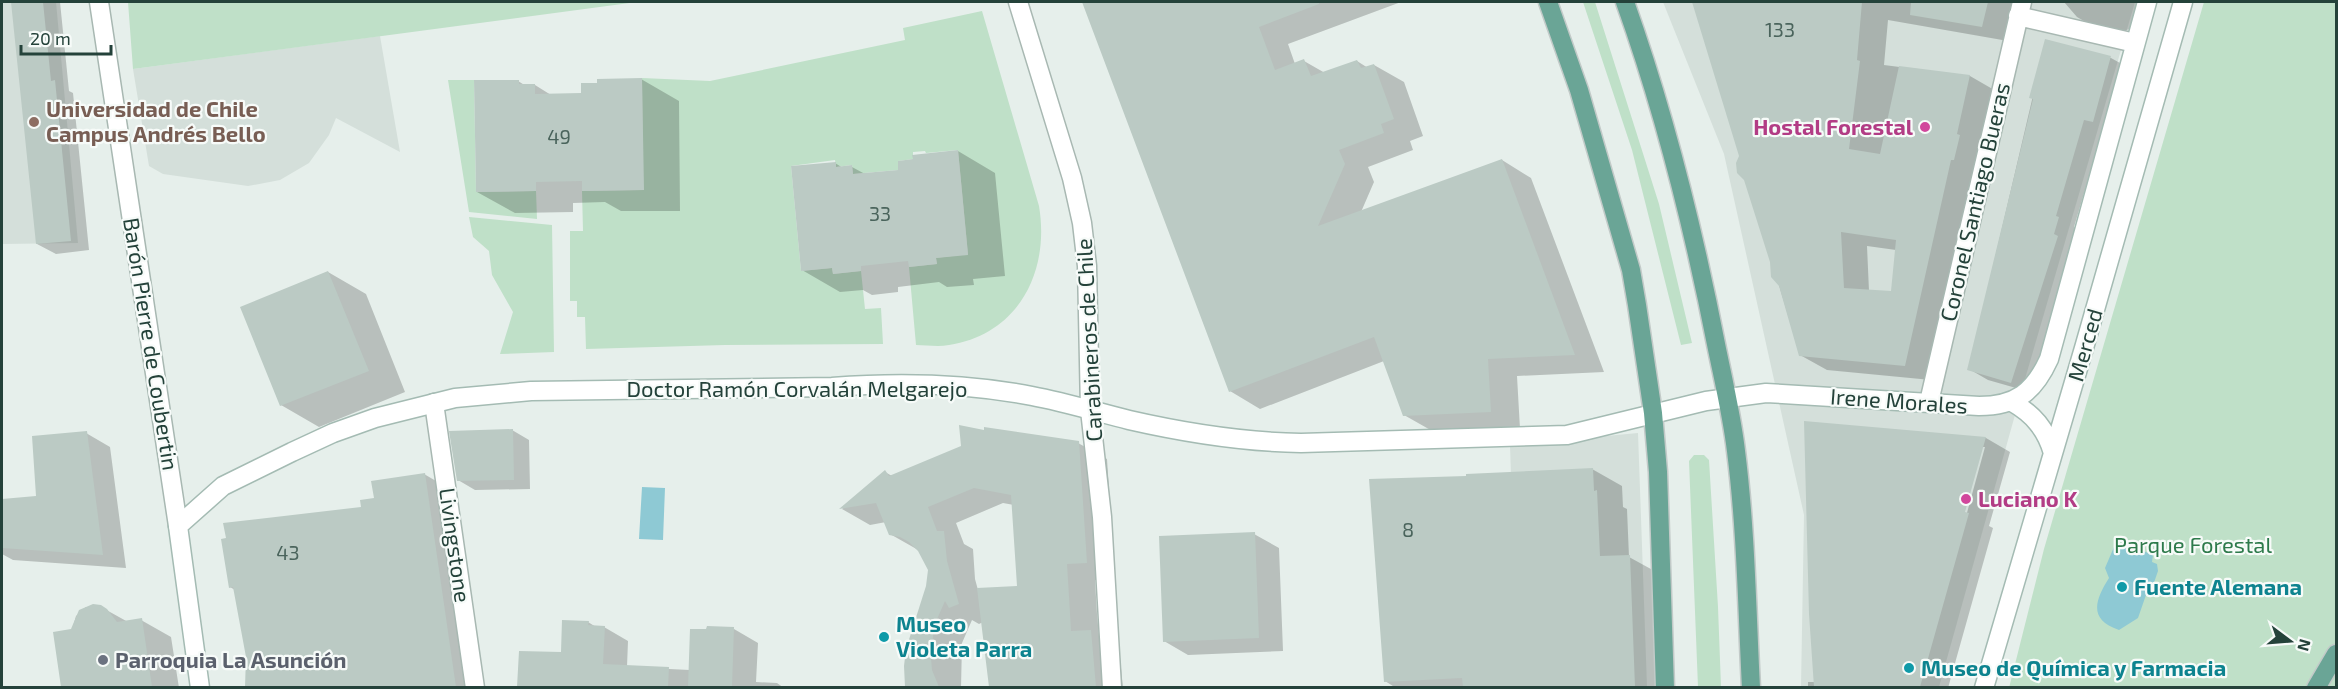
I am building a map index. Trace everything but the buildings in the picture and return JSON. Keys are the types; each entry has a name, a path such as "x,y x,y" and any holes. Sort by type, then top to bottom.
{"main road":[{"name":"Barón Pierre de Coubertin","path":"99,2 200,687"},
{"name":"Carabineros de Chile","path":"1018,2 1072,178 1082,223 1087,266 1090,410 1102,517 1112,687"},
{"path":"1548,2 1579,90 1631,270 1653,413 1658,471 1665,687"},
{"path":"1625,2 1670,147 1691,228 1708,297 1727,397 1743,512 1751,687"},
{"name":"Merced","path":"2012,402 2034,384 2049,358 2147,2"},
{"name":"Merced","path":"1984,687 2183,2"},
{"path":"2020,8 2135,43"},
{"name":"Coronel Santiago Bueras","path":"1929,402 2020,8"},
{"name":"Doctor Ramón Corvalán Melgarejo","path":"178,526 223,486 333,433 375,418 434,403 492,394 531,391 929,384 977,387 1033,396 1226,438 1279,443 1567,435 1727,397"},
{"name":"Irene Morales","path":"1727,397 1766,393 1979,406 1996,406 2012,402"},
{"path":"2012,402 2037,420 2053,453"},
{"name":"Livingstone","path":"434,403 475,687"},
{"path":"2316,687 2337,654"}],"shaded area":[{"name":"Universidad de Chile Campus Andrés Bello","path":"2,2 56,2 78,243 2,244"},
{"path":"1663,2 2135,2 2027,372 1939,687 1801,687 1804,515 1724,154"},
{"path":"380,36 400,152 336,118 329,135 309,163 280,180 248,186 163,174 149,166 133,69"},
{"path":"1638,433 1647,687 1518,687 1510,445"}],"green space":[{"path":"128,2 637,2 133,69"},
{"path":"1583,2 1595,2 1659,204 1692,343 1681,345 1632,150"},
{"name":"Parque Forestal","path":"2204,2 2336,2 2336,687 2009,688 2044,549"},
{"path":"982,11 1039,206 1041,230 1034,276 1024,296 1011,313 994,328 973,339 945,346 916,345 909,267 937,264 936,258 968,254 958,150 926,153 925,151 913,152 913,159 898,161 898,170 853,174 852,165 836,167 835,160 791,166 801,271 832,268 833,274 861,271 865,309 881,308 883,344 586,349 585,317 577,317 577,301 570,301 570,231 583,231 582,191 643,190 642,78 710,81 905,40 903,28"},
{"path":"448,80 474,80 476,192 536,191 537,219 469,212"},
{"path":"469,217 552,225 554,352 500,354 513,312 492,275 489,251 473,237"},
{"path":"1694,455 1704,455 1709,460 1721,687 1698,687 1689,461"}],"water":[{"path":"642,487 665,488 663,540 639,539"},
{"name":"Fuente Alemana","path":"2124,543 2153,555 2152,562 2157,564 2158,571 2149,597 2146,595 2138,618 2119,630 2102,621 2097,608 2100,594 2109,578 2105,568 2114,547 2121,548"}],"place":[{"name":"Universidad de Chile Campus Andrés Bello","path":"34,122"},
{"name":"Hostal Forestal","path":"1925,127"},
{"name":"Luciano K","path":"1966,499"},
{"name":"Fuente Alemana","path":"2122,587"},
{"name":"Museo Violeta Parra","path":"884,637"},
{"name":"Parroquia La Asunción","path":"103,660"},
{"name":"Museo de Química y Farmacia","path":"1909,668"}]}
